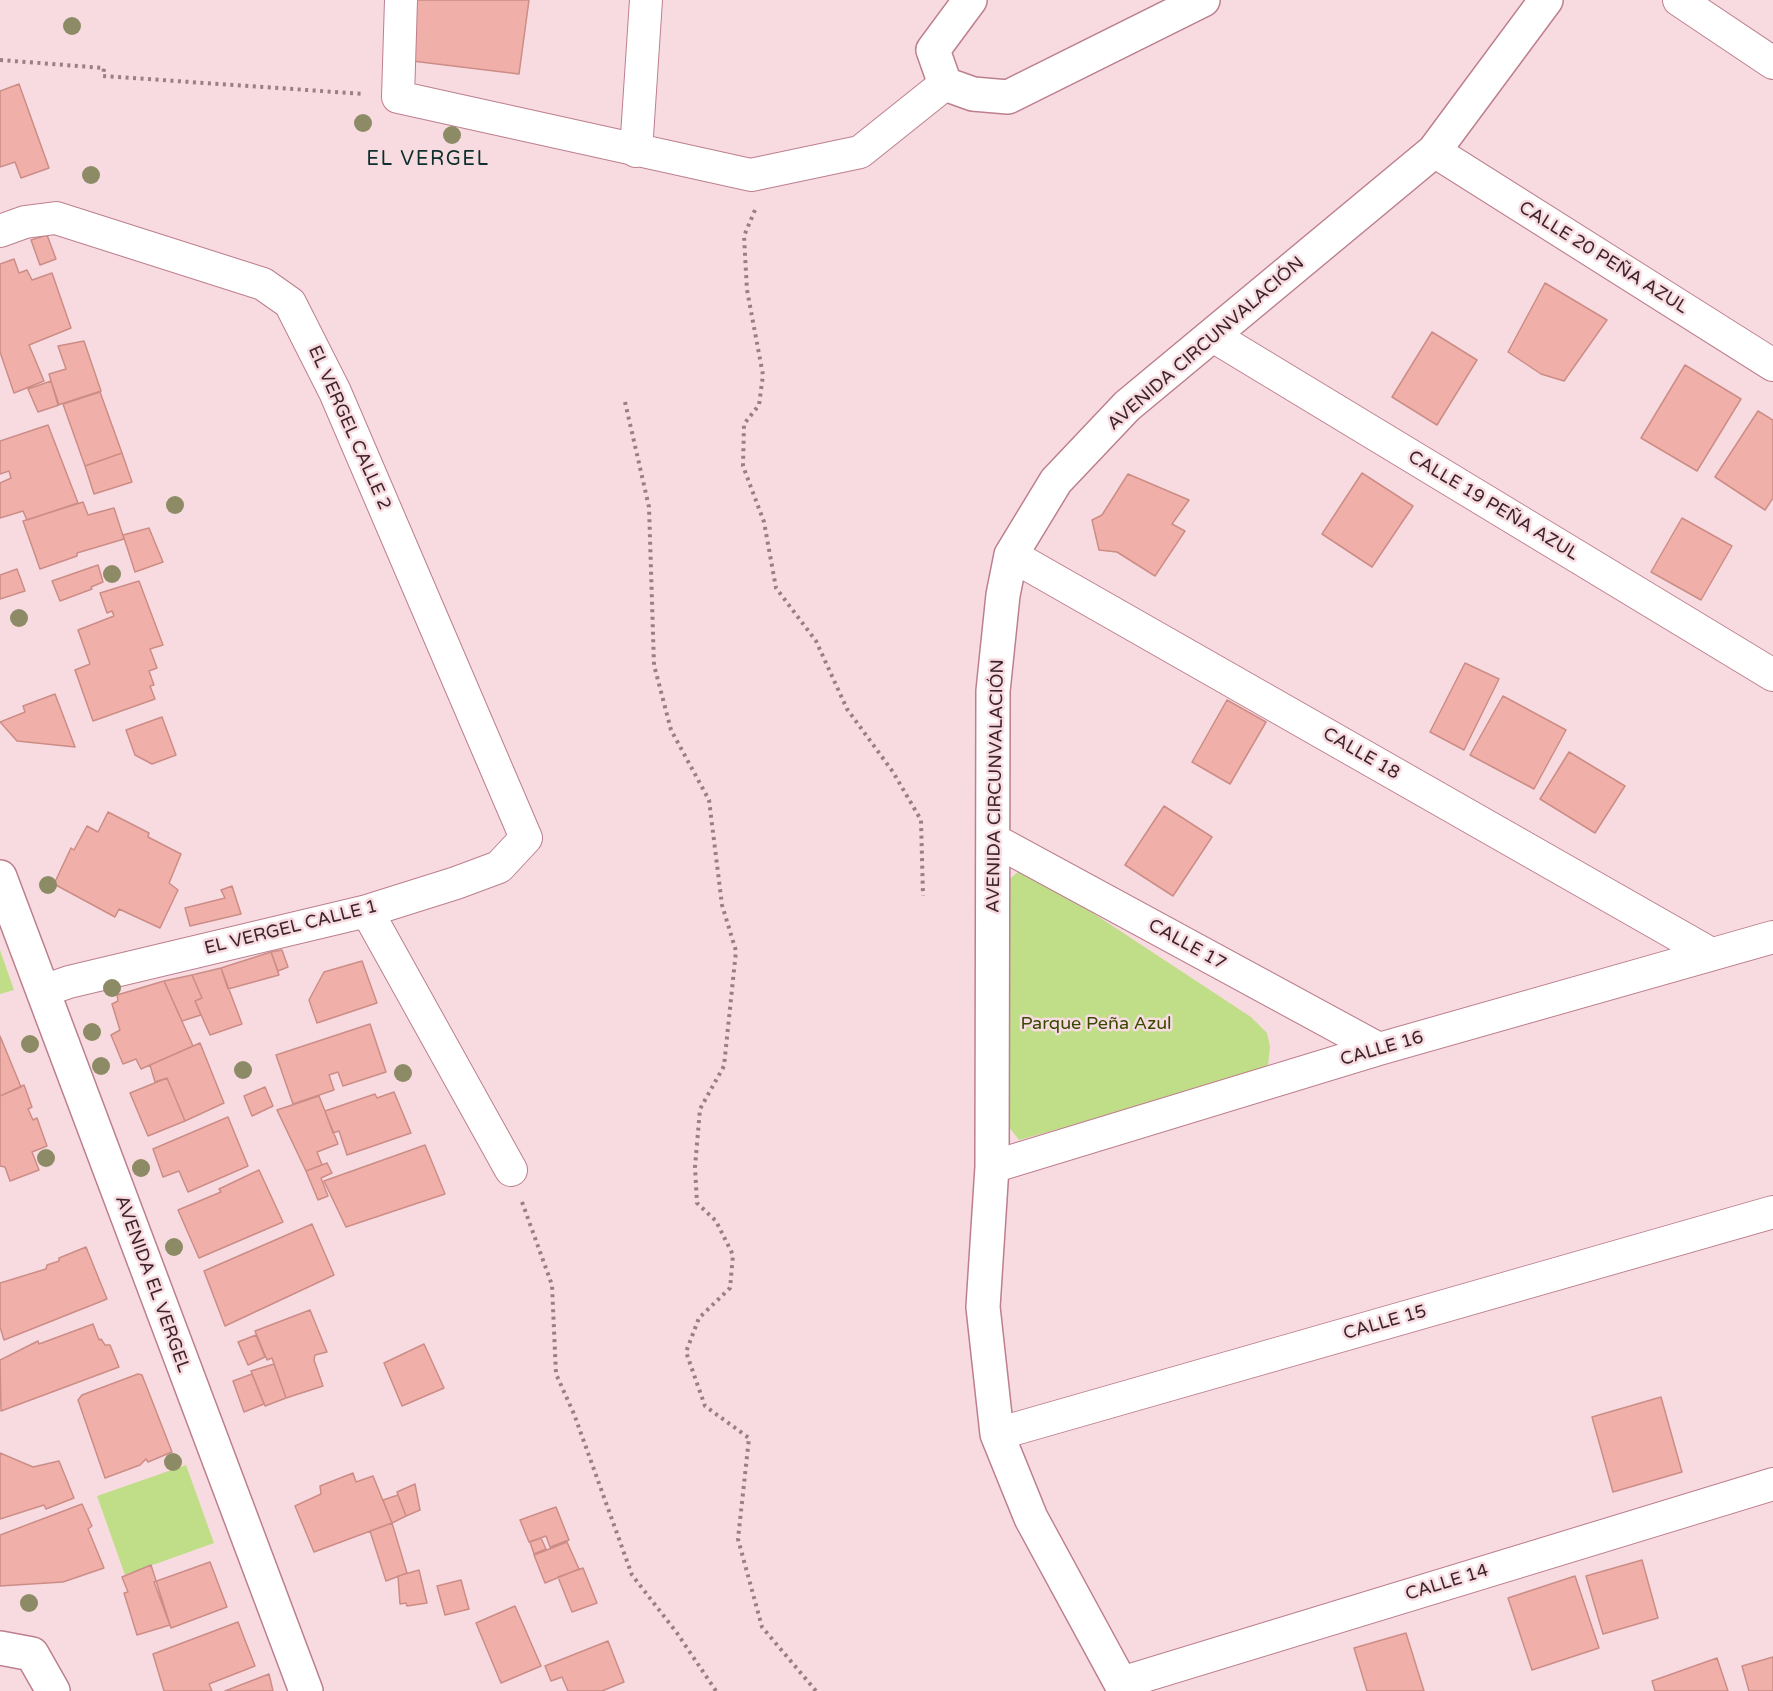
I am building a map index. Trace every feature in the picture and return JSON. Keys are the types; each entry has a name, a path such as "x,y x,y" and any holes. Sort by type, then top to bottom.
{"street":[{"path":"401,0 398,97 636,152 751,175 860,152 945,84"},
{"path":"636,152 646,0"},
{"path":"945,84 933,50 970,0"},
{"path":"945,84 973,94 1008,98 1203,0"},
{"name":"AVENIDA CIRCUNVALACIÓN","path":"1123,1687 1031,1518 997,1434 984,1306 992,1167 993,691 1003,595 1011,555 1056,481 1127,406 1434,151 1546,0"},
{"path":"1679,0 1773,63"},
{"name":"CALLE 20 PEÑA AZUL","path":"1434,151 1773,365"},
{"name":"EL VERGEL CALLE 2","path":"0,231 25,222 56,218 263,284 290,303 335,392 526,838"},
{"name":"CALLE 19 PEÑA AZUL","path":"1213,336 1773,675"},
{"name":"CALLE 18","path":"1011,555 1711,954"},
{"name":"EL VERGEL CALLE 1","path":"43,992 80,979 367,911 499,867 526,838"},
{"name":"CALLE 17","path":"994,840 1379,1049"},
{"name":"AVENIDA EL VERGEL","path":"0,877 306,1691"},
{"path":"367,911 511,1170"},
{"name":"CALLE 16","path":"992,1167 1379,1049 1773,937"},
{"name":"CALLE 15","path":"997,1434 1773,1212"},
{"name":"CALLE 14","path":"1123,1687 1773,1484"},
{"path":"0,1648 32,1654 53,1691"}],"path":[{"path":"0,60 104,68 103,76 398,97"},
{"path":"772,171 744,236 747,290 763,375 759,405 744,424 743,466 764,522 776,588 816,641 847,709 893,772 921,820 923,896"},
{"path":"624,402 649,507 654,665 671,730 709,800 722,905 736,951 724,1066 700,1109 695,1167 697,1203 716,1221 733,1255 730,1288 699,1318 686,1352 705,1406 749,1438 738,1539 762,1627 816,1691"},
{"path":"511,1170 552,1284 556,1374 574,1414 632,1575 677,1633 716,1691"}],"green space":[{"name":"Parque Peña Azul","path":"1018,872 1035,875 1251,1017 1267,1033 1270,1047 1268,1065 1248,1077 1019,1140 1005,1122 1007,881"},
{"path":"0,950 14,990 0,994"},
{"path":"186,1465 214,1543 125,1575 97,1496"}],"building":[{"path":"412,0 529,0 519,74 404,60"},
{"path":"19,84 49,168 21,178 15,162 0,167 0,91"},
{"path":"47,235 56,259 40,265 31,240"},
{"path":"14,259 19,273 27,270 32,280 52,273 71,328 29,345 44,381 14,393 0,352 0,264"},
{"path":"1545,283 1607,320 1564,381 1541,374 1508,352"},
{"path":"1432,332 1477,360 1437,425 1392,397"},
{"path":"84,341 101,391 58,405 49,374 66,369 58,346"},
{"path":"1685,365 1741,399 1697,471 1641,438"},
{"path":"51,381 59,405 38,412 28,389"},
{"path":"100,392 122,453 85,466 63,404"},
{"path":"1758,411 1773,420 1773,498 1765,510 1715,477"},
{"path":"48,425 78,503 27,520 23,511 0,518 0,483 11,478 9,471 0,474 0,441"},
{"path":"122,453 132,482 94,494 85,466"},
{"path":"1362,473 1413,506 1372,567 1322,534"},
{"path":"1128,474 1189,500 1172,524 1185,531 1155,576 1117,552 1099,550 1092,520 1102,515"},
{"path":"83,502 88,515 114,508 124,539 77,553 77,556 40,569 23,521"},
{"path":"1682,518 1732,546 1701,600 1651,572"},
{"path":"149,528 163,562 135,572 123,535"},
{"path":"98,565 103,582 91,587 92,589 60,601 52,581"},
{"path":"17,569 25,591 0,599 0,575"},
{"path":"139,581 163,645 150,649 157,668 149,671 154,685 150,686 155,699 93,721 75,670 90,664 78,630 114,616 112,611 107,613 100,593"},
{"path":"1465,663 1499,679 1464,750 1430,732"},
{"path":"55,694 75,747 17,741 0,722 25,712 23,706"},
{"path":"1503,696 1566,730 1534,789 1470,755"},
{"path":"1227,700 1266,722 1230,784 1192,762"},
{"path":"162,717 176,755 152,764 135,755 126,730"},
{"path":"1569,752 1625,786 1595,833 1540,799"},
{"path":"1164,806 1212,837 1173,896 1125,865"},
{"path":"108,812 149,833 148,837 181,854 169,883 178,890 160,928 119,909 115,917 54,884 71,848 74,850 87,826 98,832"},
{"path":"232,886 241,914 190,926 185,908 225,898 221,890"},
{"path":"282,950 288,967 278,971 271,952"},
{"path":"271,952 279,975 228,989 221,968"},
{"path":"362,961 377,1003 317,1023 309,1000 324,972"},
{"path":"221,968 242,1024 210,1035 195,1001 202,998 192,975"},
{"path":"192,975 202,998 195,1001 201,1015 182,1021 164,981"},
{"path":"164,981 193,1046 141,1069 136,1059 123,1064 111,1035 120,1030 112,1004 118,1001 117,995"},
{"path":"370,1024 386,1072 343,1086 338,1072 329,1075 334,1090 293,1104 276,1055"},
{"path":"0,1036 21,1087 0,1096"},
{"path":"200,1043 224,1103 185,1121 167,1078 155,1082 150,1065"},
{"path":"167,1078 185,1121 148,1136 130,1093"},
{"path":"24,1085 32,1107 28,1109 33,1120 37,1118 47,1146 32,1152 39,1170 10,1181 5,1167 0,1166 0,1096"},
{"path":"265,1087 273,1106 252,1116 244,1096"},
{"path":"394,1092 411,1133 347,1155 339,1131 333,1133 325,1111 375,1094 377,1098"},
{"path":"319,1096 338,1144 317,1152 322,1165 306,1171 277,1110"},
{"path":"228,1117 248,1166 188,1192 179,1171 163,1177 153,1149"},
{"path":"425,1145 445,1194 346,1227 324,1181"},
{"path":"327,1163 332,1173 321,1178 328,1196 318,1200 306,1171"},
{"path":"259,1170 283,1222 199,1258 178,1210 221,1192 219,1189"},
{"path":"312,1224 334,1275 225,1326 204,1271"},
{"path":"86,1247 107,1299 4,1340 0,1327 0,1283 46,1269 47,1265 59,1261 59,1258"},
{"path":"310,1310 327,1352 315,1355 314,1360 323,1386 286,1398 272,1358 267,1360 255,1331"},
{"path":"93,1324 99,1340 101,1339 105,1345 110,1345 119,1367 1,1411 0,1360 38,1341 39,1344"},
{"path":"256,1335 265,1357 248,1365 238,1342"},
{"path":"424,1344 444,1388 402,1406 384,1363"},
{"path":"274,1364 286,1398 265,1406 251,1371"},
{"path":"138,1374 142,1375 172,1452 148,1462 146,1459 140,1465 105,1478 78,1400 82,1395"},
{"path":"252,1374 264,1404 244,1412 233,1381"},
{"path":"1661,1397 1682,1472 1613,1492 1592,1417"},
{"path":"0,1453 33,1467 59,1461 74,1498 46,1509 44,1505 0,1519"},
{"path":"353,1473 356,1482 373,1476 392,1523 314,1552 295,1506 321,1494 320,1486"},
{"path":"415,1484 420,1510 406,1516 397,1492"},
{"path":"398,1495 406,1516 392,1523 383,1500"},
{"path":"82,1504 92,1526 88,1529 104,1568 63,1582 0,1586 0,1535"},
{"path":"556,1507 569,1540 550,1547 546,1536 529,1542 520,1520"},
{"path":"392,1523 407,1573 386,1581 370,1531"},
{"path":"541,1538 546,1549 534,1554 530,1542"},
{"path":"567,1542 579,1569 545,1583 534,1555"},
{"path":"1642,1560 1658,1618 1603,1634 1586,1576"},
{"path":"210,1562 227,1607 171,1628 154,1582"},
{"path":"151,1565 170,1625 137,1635 124,1593 128,1592 122,1577"},
{"path":"583,1568 597,1603 572,1612 558,1577"},
{"path":"419,1570 427,1603 407,1606 406,1603 400,1604 398,1576"},
{"path":"1575,1576 1599,1648 1532,1670 1508,1598"},
{"path":"461,1580 469,1609 445,1615 437,1586"},
{"path":"515,1606 541,1666 501,1683 476,1623"},
{"path":"238,1622 255,1666 209,1684 212,1691 164,1691 153,1654"},
{"path":"1406,1633 1424,1691 1367,1691 1354,1648"},
{"path":"608,1641 624,1682 602,1691 568,1691 562,1677 551,1681 545,1666"},
{"path":"1773,1657 1773,1691 1749,1691 1742,1666"},
{"path":"1717,1658 1728,1691 1655,1691 1652,1681"},
{"path":"269,1674 273,1691 225,1691"}],"district":[{"name":"EL VERGEL","path":"428,160"}]}
